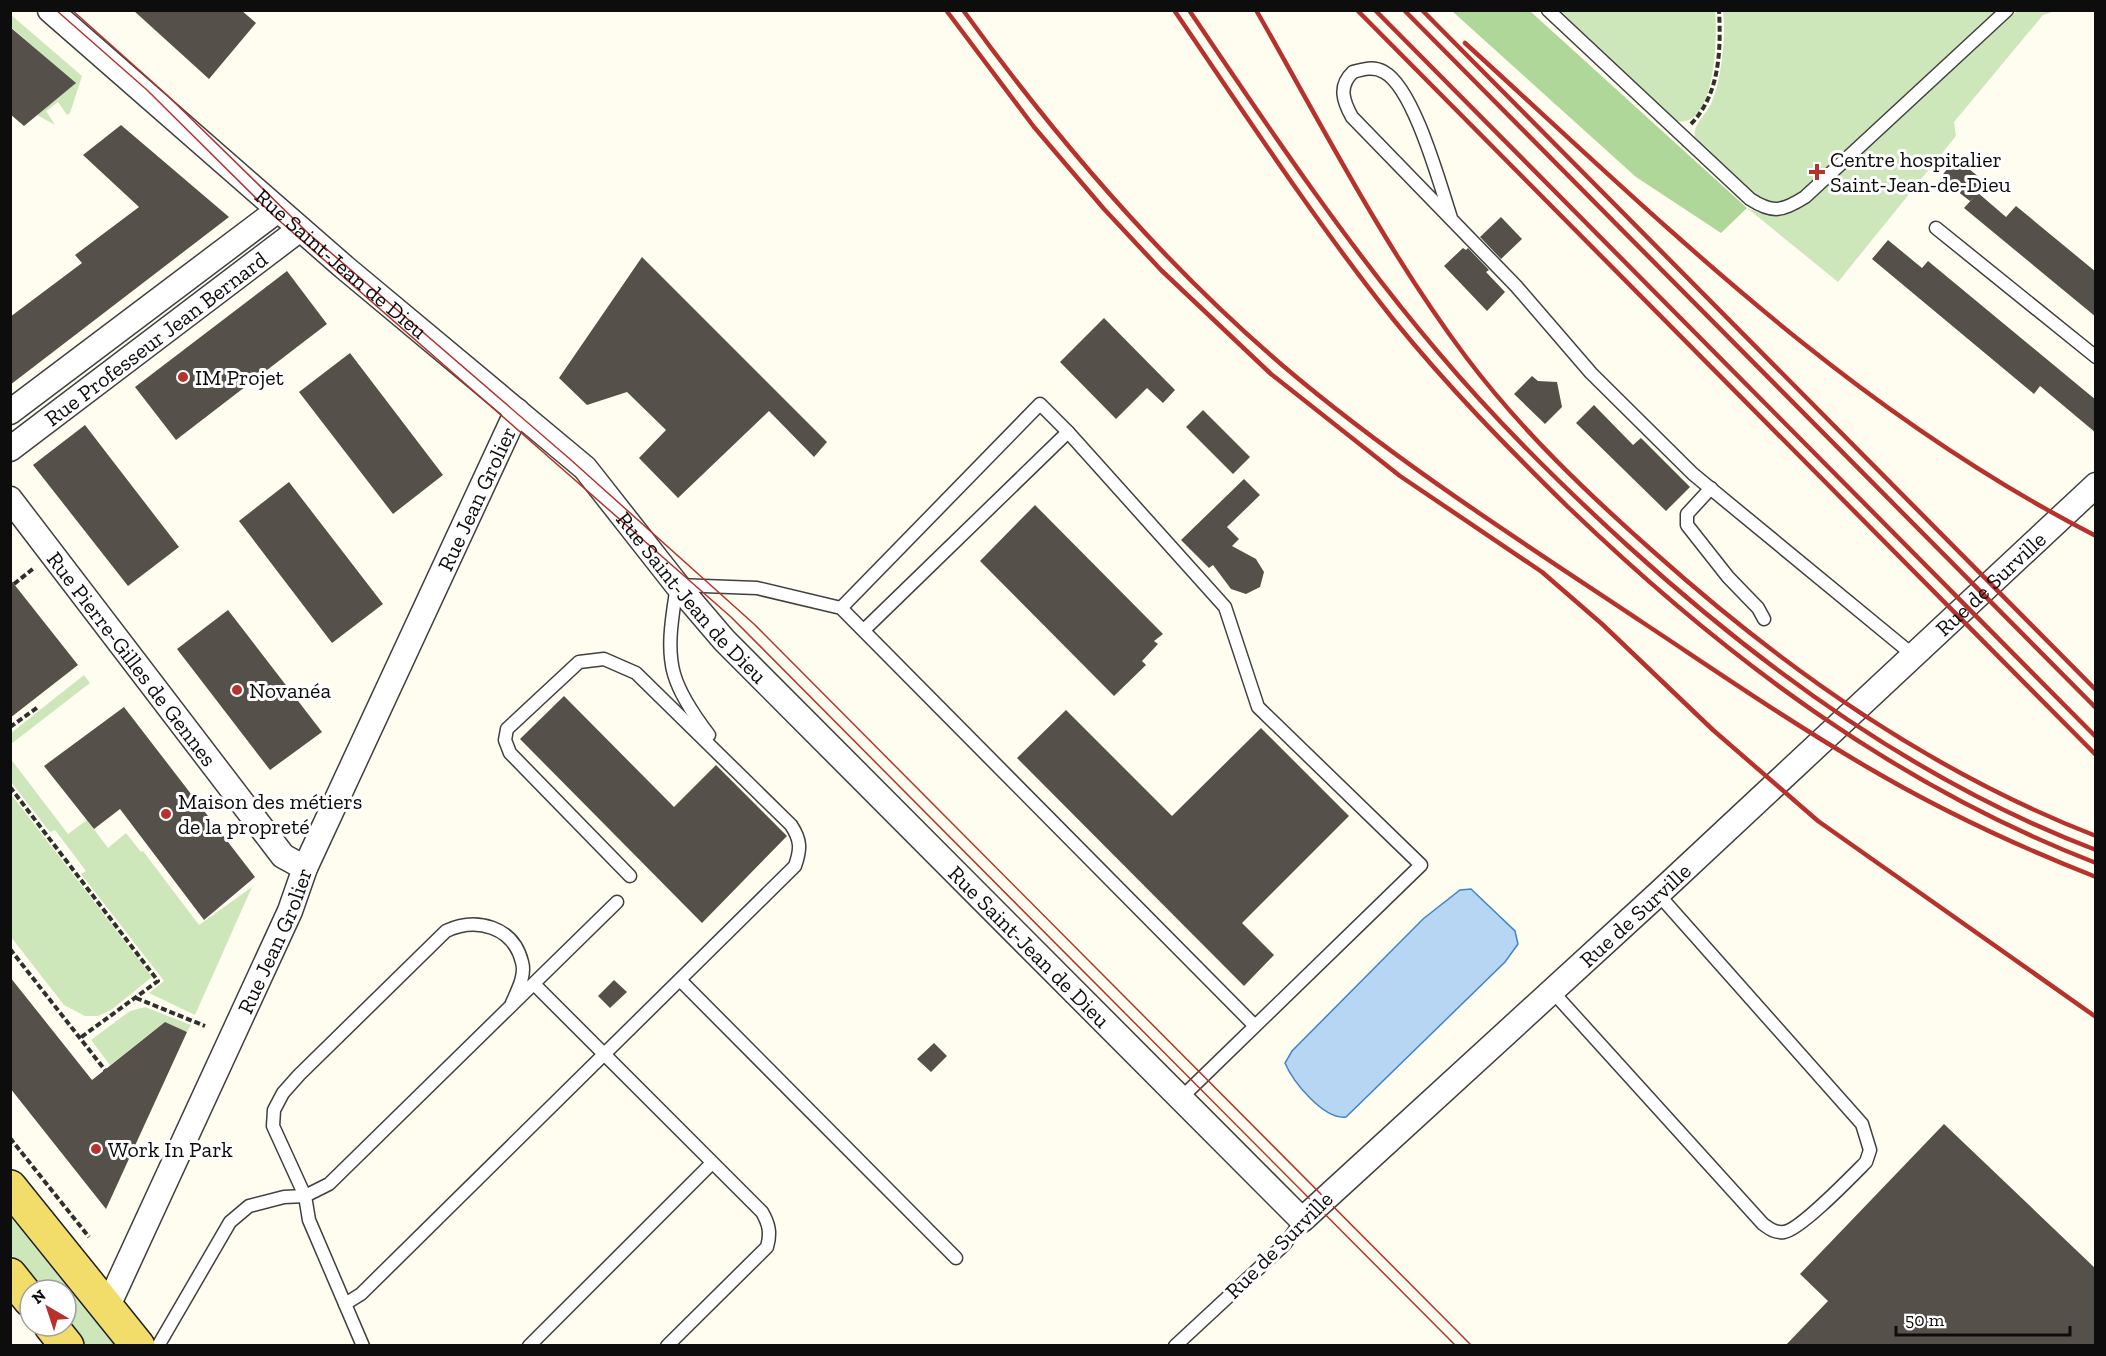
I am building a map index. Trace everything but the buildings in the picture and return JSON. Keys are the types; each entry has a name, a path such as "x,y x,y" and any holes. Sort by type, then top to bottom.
{"main road":[{"path":"10,1187 138,1346"}],"street":[{"name":"Rue Saint-Jean de Dieu","path":"50,10 300,229 585,468 677,585 724,640 1302,1220"},
{"name":"Rue Professeur Jean Bernard","path":"10,412 278,210"},
{"name":"Rue Professeur Jean Bernard","path":"10,449 300,229"},
{"name":"Rue Jean Grolier","path":"107,1308 290,911 305,868 517,411"},
{"name":"Rue de Surville","path":"1302,1220 1658,894 2096,485"},
{"name":"Rue Pierre-Gilles de Gennes","path":"10,499 283,856 305,868"}],"lane":[{"path":"1548,10 1680,135 1762,207 1776,210 1789,207 1805,197 2007,10"},
{"path":"1451,218 1419,127 1401,90 1383,70 1369,68 1353,72 1343,87 1344,101 1352,117 1516,286 1591,373 1711,489 1913,655"},
{"path":"1936,228 2096,357"},
{"path":"841,608 1040,404 1068,432 1225,607 1257,707 1421,865 1181,1098"},
{"path":"864,630 1068,432"},
{"path":"1711,489 1687,514 1687,525 1728,577 1758,608 1764,619"},
{"path":"729,763 697,720 674,674 671,632 677,585 757,588 841,608 1254,1025"},
{"path":"345,1304 361,1294 795,866 801,850 798,836 791,825 636,673 604,658 579,662 507,729 505,740 510,753 630,876"},
{"path":"1552,991 1763,1224 1773,1231 1786,1232 1833,1193 1866,1162 1870,1150 1862,1124 1658,894"},
{"path":"158,1346 230,1222 249,1206 284,1197 305,1196 329,1184 535,985 617,902"},
{"path":"363,1346 309,1220 305,1196 273,1126 274,1110 283,1093 446,931 460,924 480,923 498,930 512,945 522,963 521,983 509,1010"},
{"path":"680,980 956,1258"},
{"path":"535,985 768,1221 770,1236 767,1247 667,1346"},
{"path":"529,1346 712,1163"},
{"name":"Rue de Surville","path":"1175,1346 1285,1244 1302,1220"}],"path":[{"path":"1680,135 1701,114 1710,99 1715,81 1719,10"},
{"path":"14,584 36,567"},
{"path":"10,727 38,706"},
{"path":"10,787 158,981 80,1038"},
{"path":"10,949 105,1070"},
{"path":"135,998 206,1026"}],"green space":[{"path":"1452,11 1530,11 1747,208 1721,233 1636,177"},
{"path":"1553,11 1715,11 1716,41 1711,82 1697,114 1686,121 1671,119"},
{"path":"1723,11 1999,11 1791,202 1770,204 1759,199 1697,144 1695,137 1697,126 1713,99 1719,78 1724,44"},
{"path":"2017,11 2055,11 2043,15 1954,122 1956,136 1838,282 1747,208 1763,214 1778,216 1792,213 1807,204"},
{"path":"10,14 82,76 70,113 67,115 58,102 46,111 55,125 37,115 75,83 11,27"},
{"path":"84,675 90,683 11,744 11,733"},
{"path":"10,758 68,834 87,820 108,848 126,833 141,852 143,851 199,925 252,887 195,1015 149,993 164,981 81,874 86,871 55,830 50,832 11,782"},
{"path":"11,794 152,977 111,1010 98,1016 85,1016 64,1005 11,937"},
{"path":"145,1007 191,1025 187,1032 165,1022 110,1065 91,1040 130,1011"},
{"path":"10,1215 62,1278 29,1278 11,1254"},
{"path":"78,1298 117,1345 83,1345 77,1338"}],"water":[{"path":"1471,889 1515,931 1518,944 1505,962 1346,1117 1337,1116 1319,1106 1302,1089 1285,1063 1292,1051 1423,919 1460,890"}],"tram line":[{"path":"56,10 147,90 274,216 731,617 1456,1346"},
{"path":"72,10 167,95 308,233 571,460 754,624 1472,1346"}],"railway":[{"path":"946,10 1034,127 1104,209 1161,270 1271,374 1400,476 1542,572 1602,624 1713,730 1818,821 2096,1017"},
{"path":"963,10 1035,106 1073,152 1194,284 1282,365 1369,434 1504,530 1838,750 1951,813 2037,853 2096,877"},
{"path":"1174,10 1308,206 1393,319 1500,439 1627,562 1687,615 1814,712 1881,755 1950,795 2022,831 2096,863"},
{"path":"1189,10 1309,185 1404,311 1460,378 1506,428 1603,523 1735,637 1848,720 1968,792 2031,823 2096,850"},
{"path":"1256,10 1356,187 1436,316 1509,410 1580,484 1705,596 1756,638 1863,714 1918,749 1976,781 2096,836"},
{"path":"1357,10 2096,755"},
{"path":"1375,10 2096,737"},
{"path":"1404,10 2096,708"},
{"path":"1422,10 2096,690"},
{"path":"1465,43 1689,247 1842,373 1922,432 2007,486 2096,536"}],"place":[{"name":"Centre hospitalier Saint-Jean-de-Dieu","path":"1817,172"},
{"name":"IM Projet","path":"183,377"},
{"name":"Novanéa","path":"237,690"},
{"name":"Maison des métiers de la propreté","path":"166,814"},
{"name":"Work In Park","path":"96,1149"}]}
